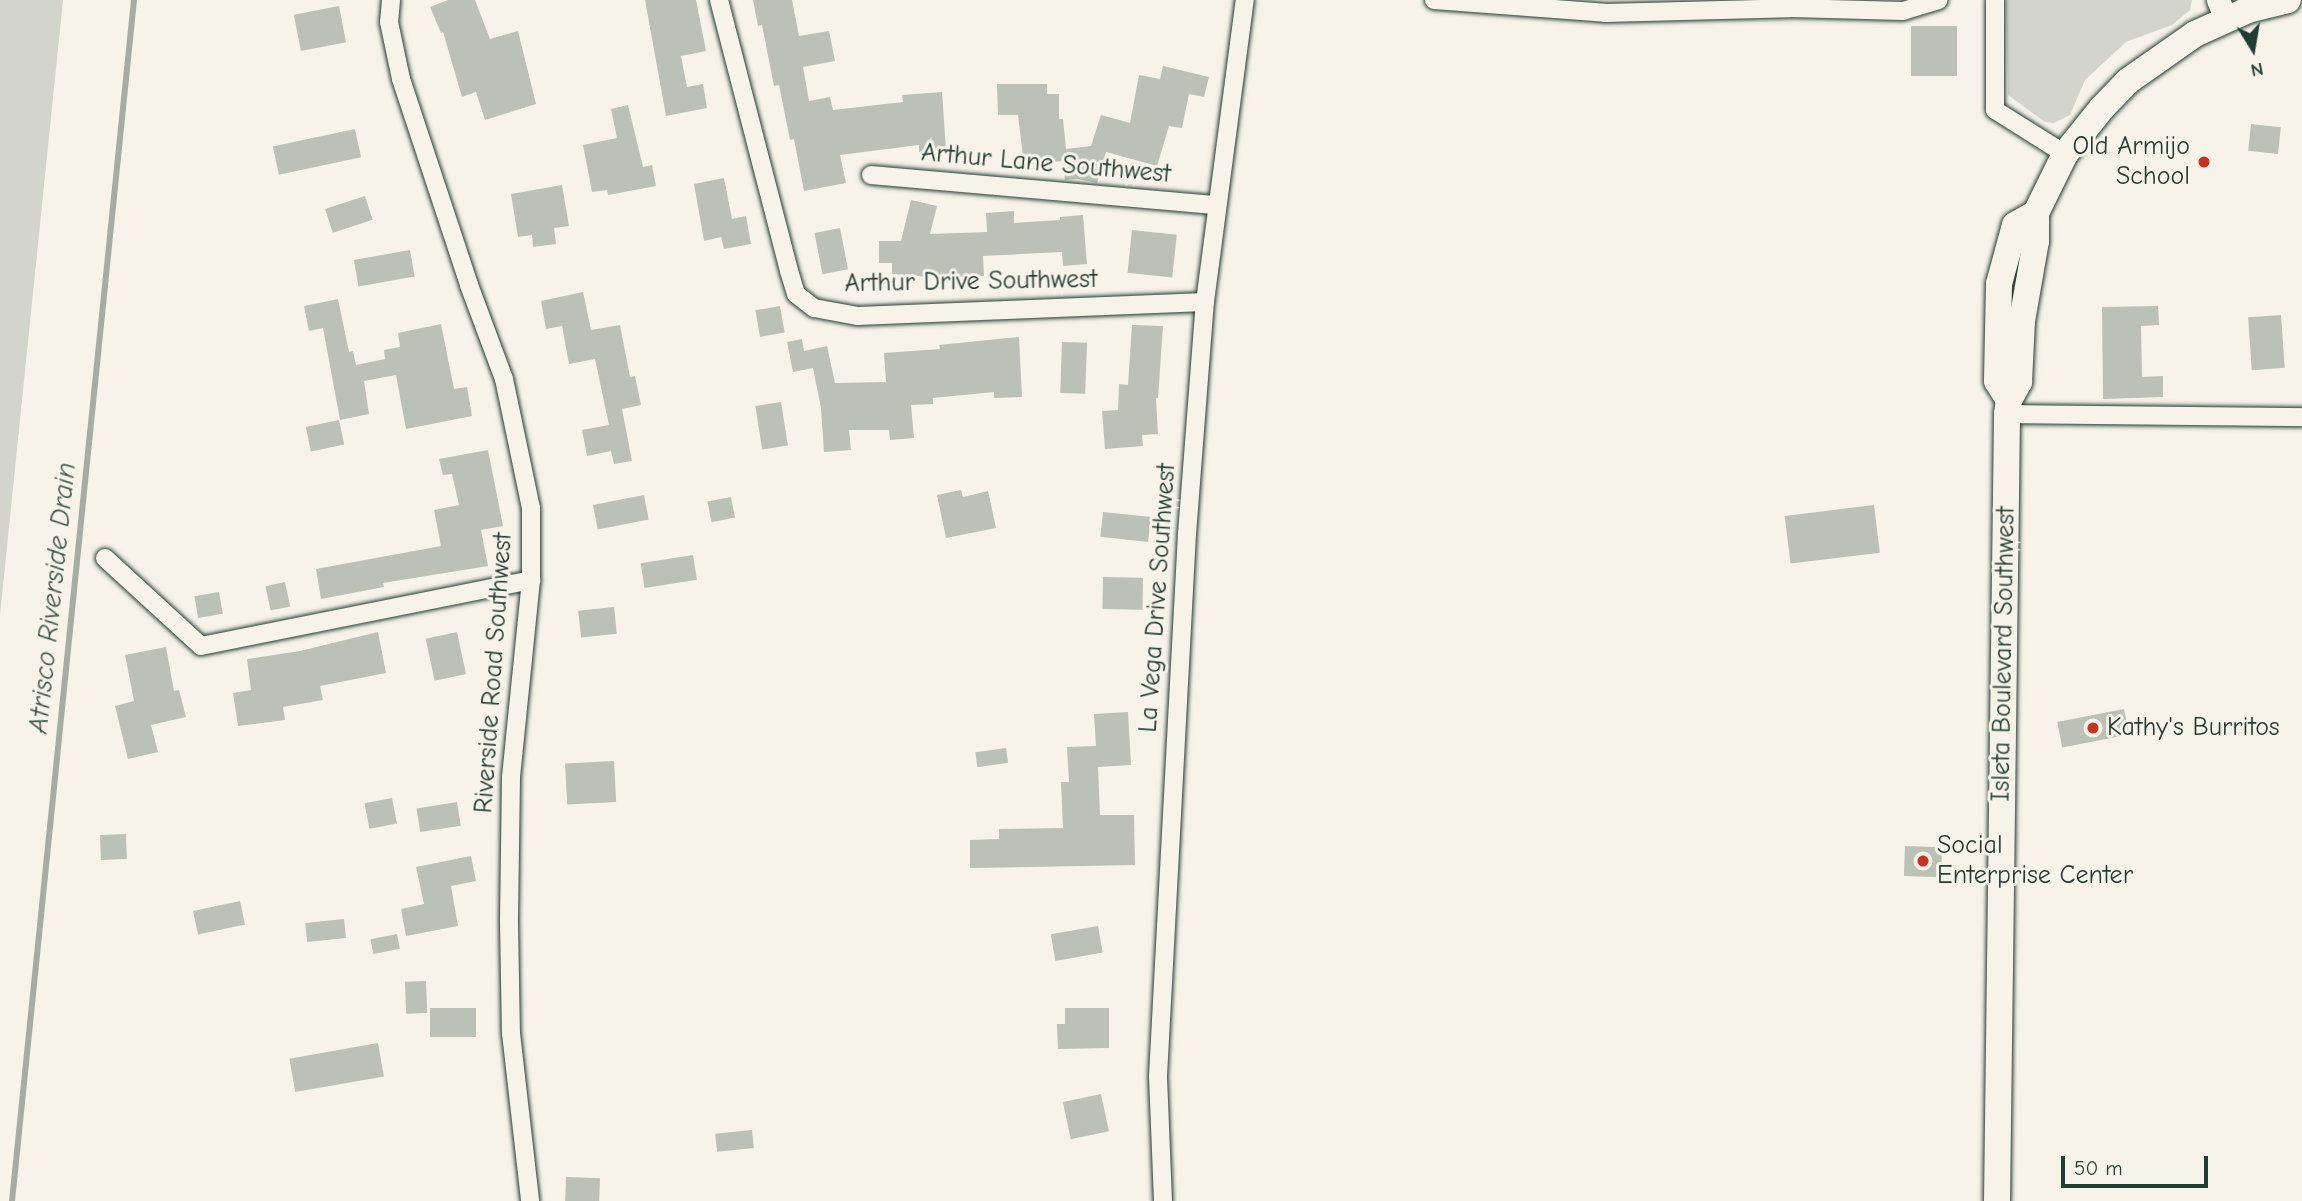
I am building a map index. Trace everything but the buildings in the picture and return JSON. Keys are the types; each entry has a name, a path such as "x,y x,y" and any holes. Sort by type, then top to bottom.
{"main road":[{"name":"Isleta Boulevard Southwest","path":"1997,1201 2008,407 2020,382 2022,321 2036,240 2036,213 2065,155 2102,108 2128,81 2222,10 2288,0"}],"street":[{"name":"Riverside Road Southwest","path":"391,0 389,22 401,79 469,285 504,379 531,508 531,580 511,777 509,922 511,1033 530,1201"},
{"name":"Arthur Drive Southwest","path":"719,0 796,294 814,308 858,316 1205,302"},
{"name":"La Vega Drive Southwest","path":"1163,1201 1158,1076 1187,534 1205,302 1245,0"},
{"path":"1434,0 1605,13 1743,5 1903,11 1938,0"},
{"path":"1995,0 1995,110 2065,155"},
{"name":"Arthur Lane Southwest","path":"871,175 1217,205"},
{"path":"2008,407 2302,417"},
{"path":"105,558 201,646 531,580"}],"shaded area":[{"path":"0,0 63,0 0,615"},
{"path":"2006,0 2192,0 2190,10 2172,25 2126,42 2085,80 2070,115 2054,123 2045,122 2008,95"}],"waterway":[{"name":"Atrisco Riverside Drain","path":"12,1201 134,0"}],"place":[{"name":"Old Armijo School","path":"2204,162"},
{"name":"Kathy's Burritos","path":"2093,728"},
{"name":"Social Enterprise Center","path":"1923,861"}]}
